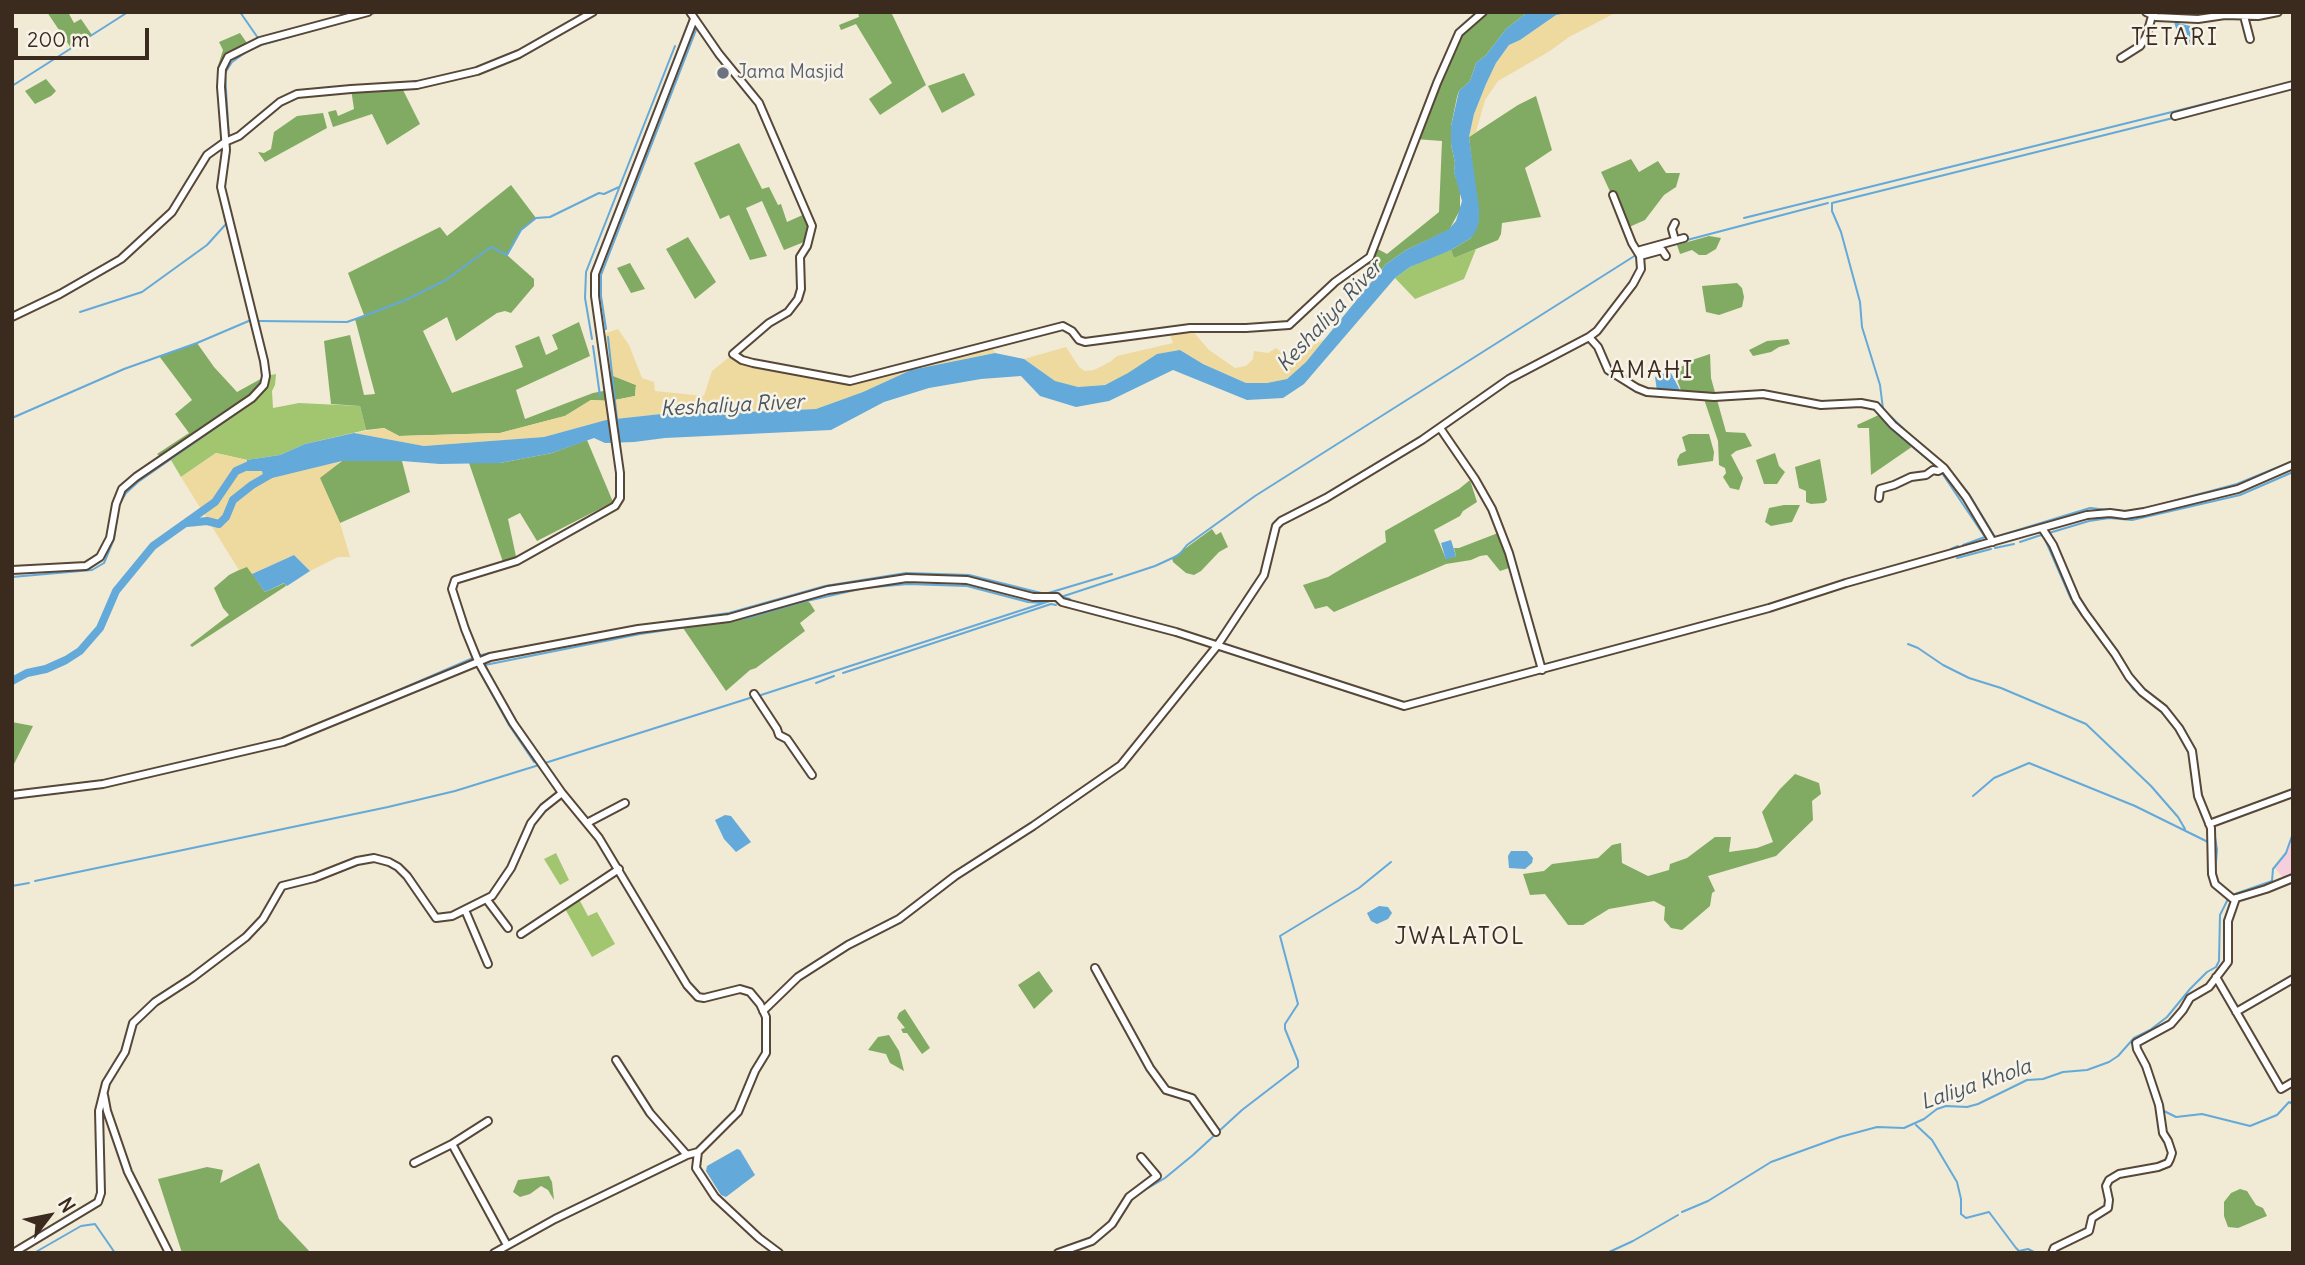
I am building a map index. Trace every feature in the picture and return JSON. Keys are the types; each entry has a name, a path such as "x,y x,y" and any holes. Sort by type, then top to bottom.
{"street":[{"path":"12,570 86,566 100,558 110,538 116,504 122,489 252,398 264,385 264,362 221,187 228,141 220,87 222,68 228,57 260,41 368,12"},
{"path":"12,317 60,294 121,259 172,212 207,155 280,102 297,94 417,85 477,71 519,54 593,12"},
{"path":"692,15 759,103 812,226 807,246 800,257 801,289 798,299 788,312 769,323 733,354 754,363 850,381 1063,327 1085,342 1190,328 1289,325 1335,282 1370,257 1459,33 1483,12"},
{"path":"2121,58 2140,47 2146,37 2149,14 2198,19 2278,12"},
{"path":"494,1253 683,1156 698,1152 728,1125 738,1112 755,1071 766,1053 766,1017 750,992 740,989 711,998 698,997 687,985 619,869 513,723 478,661 464,629 452,589 455,580 517,561 615,506 620,498 620,473 595,296 595,274 692,15"},
{"path":"2244,16 2250,40"},
{"path":"2175,116 2293,85"},
{"path":"763,1012 798,977 848,945 899,919 955,876 1121,765 1217,646 1264,575 1276,526 1281,521 1326,498 1440,428 1509,379 1597,331 1642,269 1638,253 1613,195"},
{"path":"1675,223 1672,229 1675,240"},
{"path":"1638,253 1684,238"},
{"path":"1638,253 1662,250 1666,256"},
{"path":"1589,337 1598,346 1608,370 1647,392 1714,397 1763,394 1821,405 1876,406 1893,425 1944,468 1966,497 1993,542"},
{"path":"1440,428 1492,509 1509,553 1542,670"},
{"path":"12,795 103,784 283,742 478,661 638,629 729,618 828,590 906,578 967,580 1033,597 1051,596 1062,602 1176,632 1404,706 1756,611 2087,515 2125,515 2238,489 2293,465"},
{"path":"1879,498 1880,489 1944,468"},
{"path":"2042,528 2053,545 2076,599 2085,613 2129,677 2141,692 2164,709 2192,751 2199,796 2209,824 2213,848 2213,879 2215,884 2232,897"},
{"path":"755,697 779,735 787,739 812,775"},
{"path":"13,1253 98,1202 101,1193 99,1111 106,1083 125,1052 133,1023 155,1002 246,937 262,919 282,886 314,878 356,861 374,858 398,867 436,918 444,918 487,900 506,878 531,822 562,793"},
{"path":"2209,824 2293,793"},
{"path":"587,823 625,803"},
{"path":"521,934 619,869"},
{"path":"2232,897 2293,878"},
{"path":"2052,1253 2054,1248 2089,1231 2092,1218 2108,1208 2106,1186 2109,1180 2119,1174 2168,1163 2172,1153 2163,1133 2159,1105 2136,1043 2171,1024 2190,998 2209,987 2229,958 2228,921 2232,897"},
{"path":"487,900 508,928"},
{"path":"465,910 488,964"},
{"path":"1095,968 1150,1068 1166,1090 1192,1098 1216,1132"},
{"path":"2216,977 2281,1089 2293,1082"},
{"path":"2236,1012 2293,979"},
{"path":"616,1060 650,1113 683,1156 696,1168 715,1197 779,1253"},
{"path":"104,1093 107,1111 128,1172 169,1253"},
{"path":"414,1163 452,1144 488,1121"},
{"path":"452,1144 507,1245"},
{"path":"696,1168 698,1152"},
{"path":"1058,1253 1092,1241 1112,1224 1129,1197 1157,1176 1141,1157"}],"shaded area":[{"path":"2293,833 2293,878 2285,880 2274,867 2286,853"}],"green space":[{"path":"47,12 68,12 74,23 81,19 92,35 71,48"},
{"path":"858,12 891,12 926,85 880,115 869,99 892,83 856,24 841,30 839,25 859,17"},
{"path":"1483,12 1528,12 1506,29 1486,55 1476,63 1470,81 1459,91 1451,126 1451,144 1454,172 1460,190 1460,210 1449,230 1406,250 1386,264 1376,276 1367,265 1360,264 1370,257 1374,247 1387,254 1439,212 1442,141 1415,139 1459,33"},
{"path":"240,33 249,46 228,57 222,69 217,69 223,50 219,42"},
{"path":"964,73 975,95 942,113 928,86"},
{"path":"46,79 56,91 35,104 25,91"},
{"path":"401,86 420,124 387,145 372,114 333,127 328,112 336,110 338,116 354,109 351,89"},
{"path":"1536,96 1552,150 1525,168 1541,217 1502,223 1498,240 1454,258 1451,250 1471,238 1479,221 1469,137"},
{"path":"323,113 327,128 265,162 258,152 264,153 271,149 274,132 297,116"},
{"path":"739,143 762,189 769,187 778,205 781,204 787,222 807,213 812,226 809,240 784,250 762,201 746,208 767,256 750,260 729,215 720,219 694,163"},
{"path":"1631,159 1639,172 1658,161 1666,173 1680,173 1676,187 1664,195 1645,220 1627,228 1601,172"},
{"path":"511,185 536,218 521,230 507,255 534,279 534,286 511,313 497,313 456,341 447,317 423,331 452,393 523,367 515,346 539,336 546,355 558,349 552,335 579,322 590,356 516,390 525,419 593,393 609,390 606,373 636,385 635,396 610,401 591,400 565,416 500,433 399,436 384,428 366,430 360,406 331,404 324,341 350,335 364,395 375,394 355,319 364,315 348,273 440,227 447,236"},
{"path":"1709,236 1721,238 1716,249 1706,255 1699,255 1692,250 1680,254 1677,245"},
{"path":"688,237 716,282 695,299 666,249"},
{"path":"1476,249 1464,279 1415,299 1395,278 1410,267 1436,255 1451,250 1454,258"},
{"path":"630,263 645,289 631,293 617,268"},
{"path":"1737,283 1742,288 1744,297 1742,307 1719,315 1706,312 1702,286"},
{"path":"1788,339 1790,344 1771,352 1753,356 1749,350 1767,341"},
{"path":"197,343 237,392 266,376 264,385 252,398 163,459 157,454 189,433 175,414 192,400 159,356"},
{"path":"1710,354 1711,378 1726,432 1745,433 1752,446 1731,455 1743,478 1739,490 1730,488 1723,477 1725,468 1719,465 1718,441 1704,399 1699,393 1682,393 1674,371"},
{"path":"276,374 272,391 273,408 299,403 360,406 366,430 305,444 280,455 247,460 216,453 181,477 168,455 266,376"},
{"path":"1883,413 1916,444 1871,475 1869,428 1858,428 1857,425"},
{"path":"1689,434 1709,434 1714,452 1713,461 1678,466 1680,454 1686,451 1682,437"},
{"path":"587,440 613,502 537,541 520,513 508,519 517,561 504,565 469,463 500,463 552,453"},
{"path":"1775,453 1779,466 1785,472 1777,484 1764,484 1756,460"},
{"path":"1820,459 1827,500 1824,503 1811,504 1806,502 1806,491 1799,488 1795,467"},
{"path":"342,461 402,461 410,492 340,523 319,477"},
{"path":"1470,480 1477,502 1460,516 1434,530 1446,559 1456,556 1454,548 1498,533 1509,568 1500,571 1487,555 1480,556 1446,564 1334,612 1327,606 1315,609 1303,585 1328,577 1386,542 1385,531"},
{"path":"1800,505 1792,522 1771,526 1765,522 1769,508"},
{"path":"1212,529 1216,535 1221,532 1228,547 1219,552 1201,571 1194,575 1186,573 1172,558"},
{"path":"247,566 265,592 285,583 286,586 192,647 190,645 229,615 214,588 229,575"},
{"path":"802,598 810,603 815,611 800,623 805,631 750,670 726,691 681,625 729,618"},
{"path":"12,722 33,726 12,768"},
{"path":"1795,774 1819,783 1821,794 1812,801 1813,820 1776,856 1708,876 1715,891 1712,893 1710,906 1682,930 1671,928 1664,920 1665,907 1654,901 1609,909 1583,925 1568,925 1545,894 1530,895 1523,874 1544,871 1552,864 1598,858 1612,845 1621,843 1622,863 1648,876 1669,870 1670,864 1687,858 1715,837 1731,837 1729,852 1757,848 1773,842 1762,812"},
{"path":"556,853 569,880 560,885 544,859"},
{"path":"579,899 588,916 597,912 615,944 592,957 564,907"},
{"path":"1039,971 1053,991 1034,1009 1018,985"},
{"path":"905,1009 930,1048 922,1054 901,1029 905,1028 897,1018"},
{"path":"889,1035 899,1051 904,1071 890,1063 886,1054 868,1050 878,1037"},
{"path":"259,1163 279,1219 311,1253 182,1253 158,1179 207,1167 223,1170 220,1183"},
{"path":"549,1176 554,1200 548,1190 541,1186 520,1197 513,1192 518,1180"},
{"path":"2240,1189 2247,1191 2267,1216 2238,1228 2228,1227 2224,1216 2224,1202 2231,1193"}],"sand":[{"path":"1573,12 1617,12 1569,37 1498,81 1485,100 1476,132 1469,137 1474,114 1486,84 1509,45 1556,15"},
{"path":"1190,328 1209,350 1235,368 1246,366 1253,359 1254,351 1268,353 1276,348 1284,355 1294,355 1325,339 1287,379 1267,383 1246,383 1203,364 1180,350 1104,385 1078,387 1056,382 1024,359 1066,347 1079,367 1085,371 1094,370 1117,356 1173,343 1169,331"},
{"path":"618,329 629,345 642,378 654,382 655,391 704,396 712,371 733,354 742,360 850,381 991,345 995,353 911,370 863,392 816,409 745,412 707,409 606,420 544,437 424,446 354,433 384,428 399,436 500,433 565,416 591,400 610,401 635,396 636,385 606,373 602,342 607,333"},
{"path":"216,453 247,460 247,471 262,471 264,480 342,461 320,478 340,523 350,557 338,557 310,571 294,555 252,574 247,567 239,570 181,477"}],"water":[{"path":"1528,12 1573,12 1556,15 1509,45 1486,84 1474,114 1469,137 1479,208 1476,231 1471,238 1451,250 1410,267 1395,278 1304,384 1283,398 1247,400 1173,370 1109,401 1076,407 1040,396 1021,376 981,379 929,388 884,402 831,430 605,443 594,438 552,453 500,463 342,461 264,480 262,471 247,471 247,460 280,455 305,444 354,433 424,446 544,437 606,420 707,409 745,412 816,409 863,392 911,370 995,353 1024,359 1055,381 1078,387 1105,385 1157,354 1180,350 1203,364 1246,383 1287,379 1306,362 1386,264 1406,250 1448,230 1456,221 1462,201 1454,172 1451,126 1459,91 1470,81 1476,63 1486,55 1506,29"},
{"path":"2174,22 2190,26 2198,38 2196,44 2191,45 2184,41"},
{"path":"1671,373 1681,392 1657,391 1655,377"},
{"path":"1451,540 1456,556 1446,560 1441,543"},
{"path":"294,555 310,571 287,586 284,583 265,592 252,574"},
{"path":"725,815 731,816 751,842 736,852 724,839 715,820"},
{"path":"1511,851 1527,851 1533,858 1532,863 1525,869 1509,868 1508,856"},
{"path":"1379,906 1388,907 1392,913 1388,919 1377,924 1371,921 1367,913"},
{"path":"737,1149 755,1175 726,1197 721,1195 706,1171 707,1166"}],"waterway":[{"path":"12,86 128,12"},
{"path":"240,12 258,38 284,31"},
{"path":"323,21 351,12"},
{"path":"369,15 377,12"},
{"path":"229,138 225,73 232,62 261,45 343,22"},
{"path":"606,329 601,275 696,30"},
{"path":"592,339 585,298 586,272 675,46"},
{"path":"1744,218 2293,82"},
{"path":"2277,92 2293,88"},
{"path":"1913,438 1883,409 1880,385 1862,327 1860,302 1841,232 1832,211 1832,203 2173,118"},
{"path":"226,173 229,144"},
{"path":"224,185 227,200"},
{"path":"258,321 347,322 364,316 408,299 446,280 491,247 507,255 521,230 536,218 550,217 599,193 604,194 619,187"},
{"path":"218,189 259,354"},
{"path":"1687,240 1828,203"},
{"path":"80,312 142,292 207,245 226,224"},
{"path":"1061,597 1155,566 1179,555 1187,545 1255,496 1636,255"},
{"path":"12,418 124,369 251,320"},
{"path":"608,337 617,419"},
{"path":"593,346 600,396"},
{"path":"267,359 269,377"},
{"path":"253,393 263,378 262,366"},
{"path":"12,577 92,570 104,563 114,539 119,505 126,493 254,401 262,392"},
{"path":"1877,412 1890,428 1938,468"},
{"path":"184,441 194,434"},
{"path":"1931,453 1946,466 1969,494 1995,537 2090,508 2127,512 2143,509 2237,484 2293,461"},
{"name":"Keshaliya River","path":"12,681 27,673 46,669 80,651 100,628 116,591 153,546 215,502 236,471 254,463"},
{"path":"2051,537 2049,533 2089,521 2109,518 2132,520 2240,495 2293,472"},
{"path":"1942,473 1985,537 1963,545"},
{"name":"Keshaliya River","path":"187,523 207,521 219,524 226,517 233,500 271,474"},
{"path":"2020,542 2041,535 2044,537 2071,599"},
{"path":"1995,548 2014,544"},
{"path":"1951,549 1958,546"},
{"path":"1957,558 1991,549"},
{"path":"481,655 637,626 729,613 825,586 906,573 969,575 1045,594 1112,574"},
{"path":"503,700 485,665 640,634 747,618 864,588 908,584 967,586 1028,602 1044,603"},
{"path":"1062,597 1070,599"},
{"path":"758,696 1053,600"},
{"path":"2073,603 2110,653"},
{"path":"843,673 1051,604 1056,605"},
{"path":"1908,644 1969,678 2001,688 2086,724 2151,786 2185,829"},
{"path":"346,713 473,658"},
{"path":"2113,658 2133,689 2163,712"},
{"path":"477,667 509,725 534,762"},
{"path":"816,683 834,676"},
{"path":"545,763 753,697"},
{"path":"2196,762 2202,795 2211,820"},
{"path":"1973,796 1994,778 2029,763 2135,806 2208,842"},
{"path":"35,881 388,807 455,791 539,765"},
{"path":"2207,826 2208,838"},
{"path":"2214,830 2217,880"},
{"name":"Laliya Khola","path":"2232,895 2272,881 2273,869 2286,853 2293,833"},
{"path":"1120,1216 1133,1197 1165,1178 1242,1110 1298,1067 1285,1029 1285,1024 1298,1004 1280,936 1359,888 1391,862"},
{"path":"12,886 29,883"},
{"name":"Laliya Khola","path":"1682,1212 1708,1201 1771,1162 1840,1137 1877,1127 1904,1128 1946,1106 1967,1107 2027,1080 2087,1070 2109,1062 2134,1038 2167,1017 2190,989 2216,967 2219,961 2220,915 2228,899"},
{"path":"2162,1110 2176,1117 2202,1114 2250,1126 2277,1115 2289,1102 2293,1104"},
{"path":"1916,1125 1932,1140 1957,1182 1961,1214 1966,1218 1989,1212 2019,1251 2028,1249 2036,1253"},
{"path":"1607,1253 1678,1215"},
{"path":"34,1253 81,1226 95,1224 115,1253"}],"place":[{"name":"Jama Masjid","path":"723,73"}],"district":[{"name":"TETARI","path":"2175,38"},
{"name":"AMAHI","path":"1652,371"},
{"name":"JWALATOL","path":"1460,937"}]}
